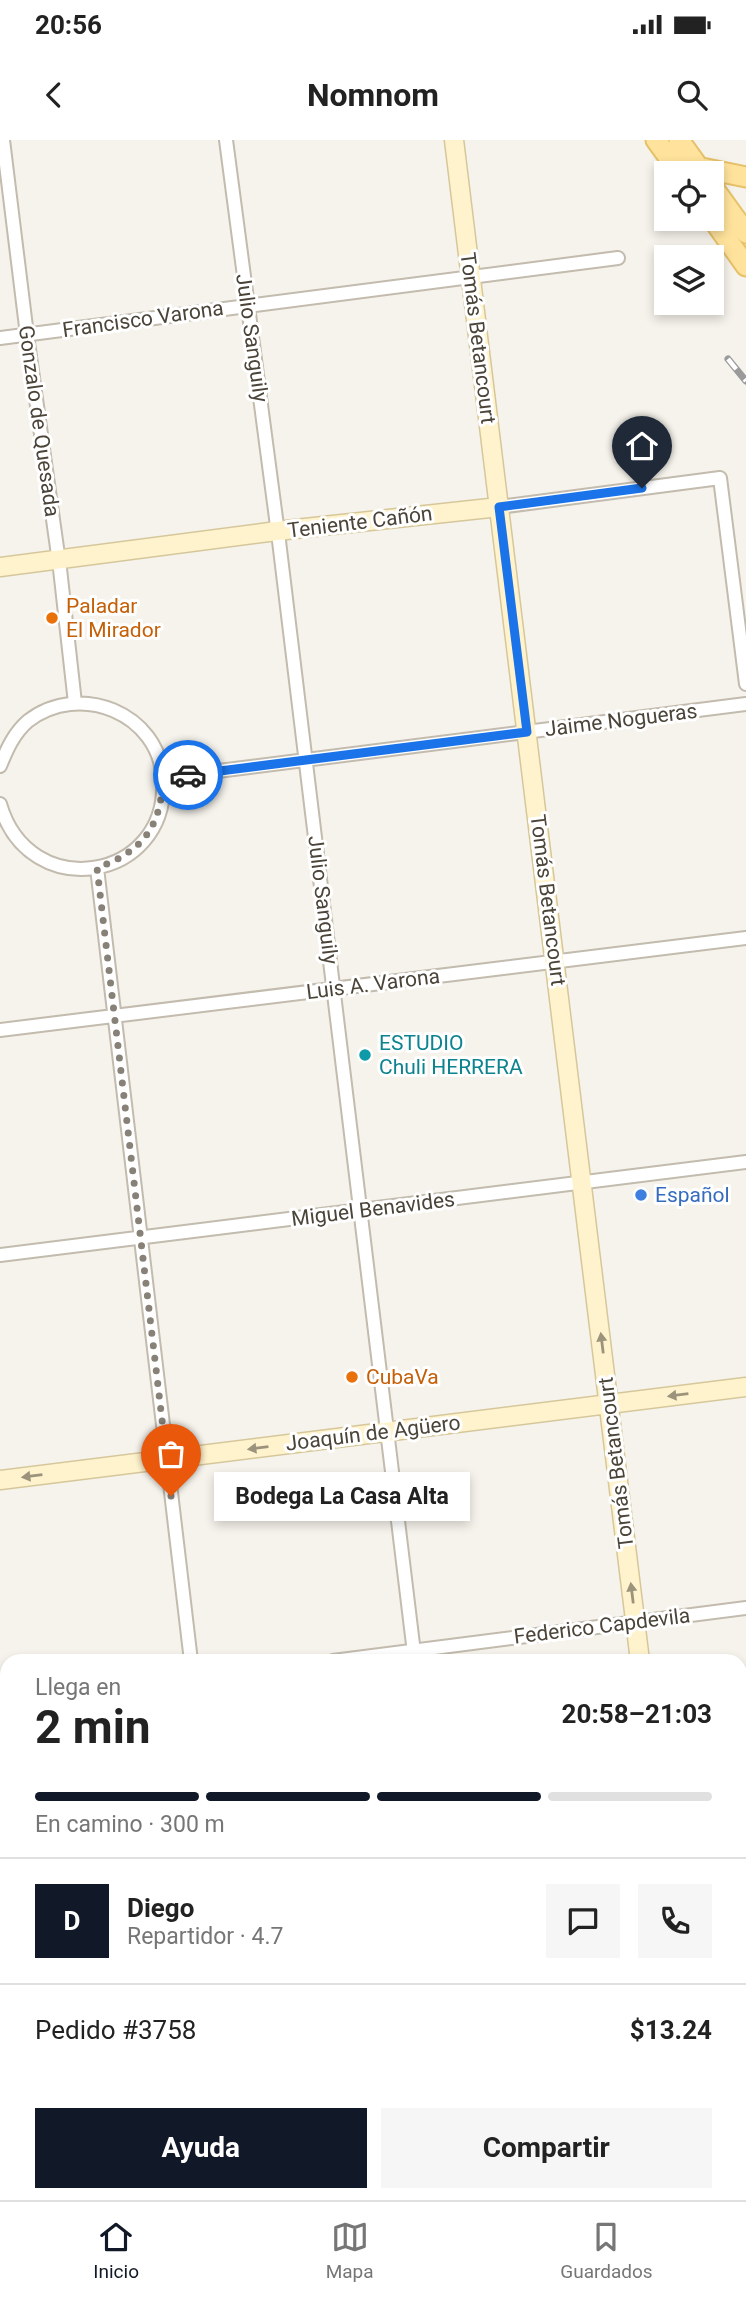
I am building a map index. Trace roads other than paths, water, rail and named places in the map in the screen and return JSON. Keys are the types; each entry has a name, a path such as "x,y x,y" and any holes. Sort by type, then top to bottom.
{"main road":[{"path":"656,140 679,161"},
{"path":"679,140 686,161"},
{"path":"724,174 746,177"},
{"path":"724,203 746,233"},
{"path":"721,231 746,266"}],"street":[{"name":"Gonzalo de Quesada","path":"3,140 59,559 75,703"},
{"name":"Julio Sanguily","path":"226,140 334,989 414,1654"},
{"name":"Tomás Betancourt","path":"454,140 639,1654"},
{"name":"Francisco Varona","path":"0,338 618,258"},
{"name":"Teniente Cañón","path":"0,567 720,478 746,684"},
{"path":"0,766 9,743 27,722 51,708 75,703 103,705 125,716 144,732 157,753 163,778 162,802 154,825 140,845 120,860 97,868 70,869 44,861 21,845 5,823 0,804"},
{"name":"Jaime Nogueras","path":"163,778 746,704"},
{"path":"97,868 190,1654"},
{"name":"Luis A. Varona","path":"0,1030 746,938"},
{"name":"Miguel Benavides","path":"0,1255 746,1163"},
{"name":"Joaquín de Agüero","path":"0,1480 746,1387"},
{"name":"Federico Capdevila","path":"427,1654 746,1608"}],"railway":[{"path":"728,359 746,381"}],"place":[{"name":"Paladar El Mirador","path":"52,618"},
{"name":"ESTUDIO Chuli HERRERA","path":"365,1055"},
{"name":"Español","path":"641,1195"},
{"name":"CubaVa","path":"352,1377"},
{"name":"Bodega La Casa Alta","path":"171,1496"}]}
